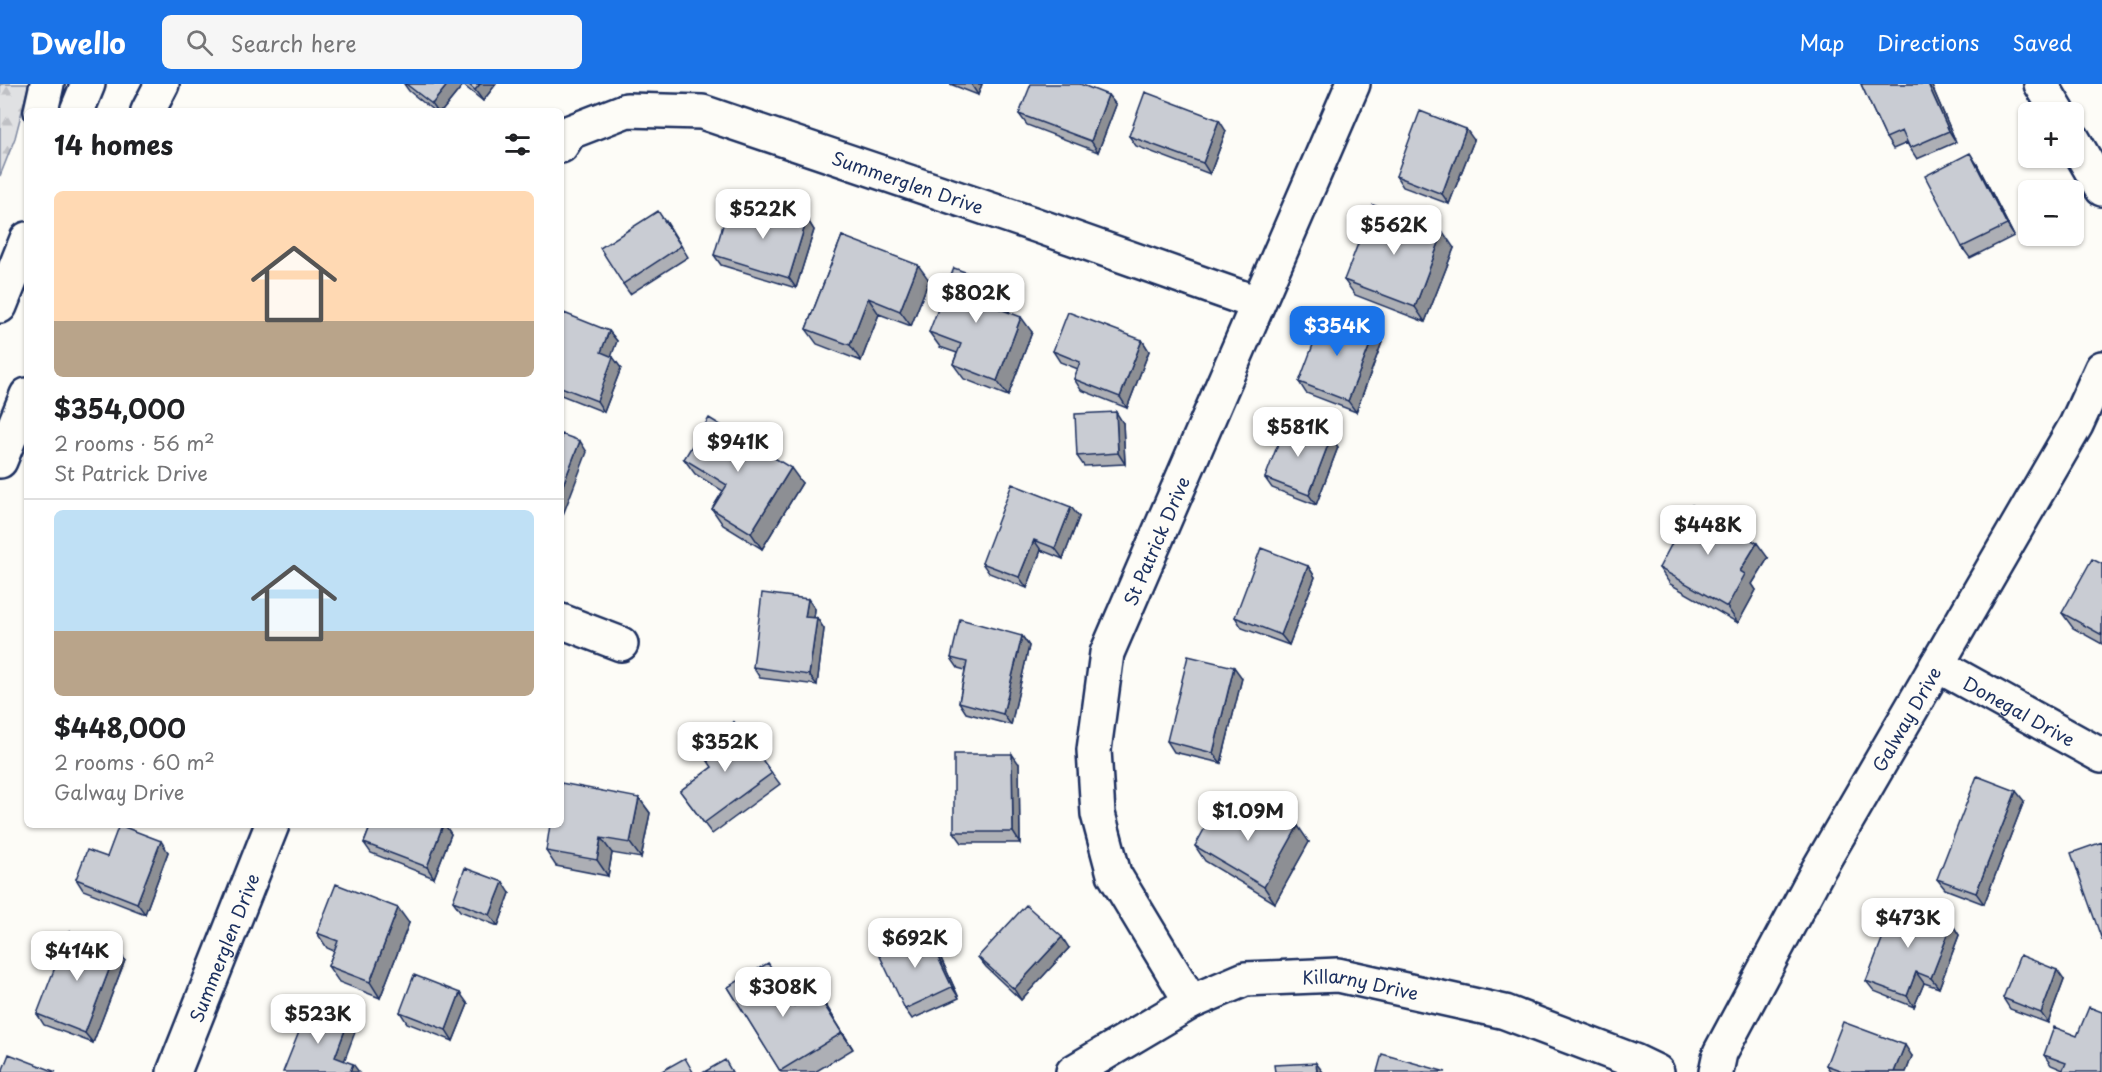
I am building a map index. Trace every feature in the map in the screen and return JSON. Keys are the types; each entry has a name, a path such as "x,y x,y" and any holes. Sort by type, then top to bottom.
{"main road":[{"path":"42,108 47,84"},
{"path":"78,108 88,84"},
{"path":"141,108 151,84"},
{"path":"150,108 162,84"},
{"name":"St Patrick Drive","path":"1191,1002 1114,874 1098,814 1094,750 1107,653 1353,84"},
{"path":"2041,84 2052,102"},
{"name":"Summerglen Drive","path":"564,141 570,132 627,110 702,112 1033,224 1257,303"},
{"path":"2084,158 2102,189"},
{"path":"0,306 24,246"},
{"name":"Galway Drive","path":"1716,1072 1720,1053 1818,870 2076,425 2102,368"},
{"path":"0,461 24,402"},
{"path":"564,622 621,644"},
{"name":"Donegal Drive","path":"1937,665 2102,756"},
{"name":"Summerglen Drive","path":"174,1072 271,828"},
{"name":"Killarny Drive","path":"1073,1072 1191,1002 1245,979 1338,975 1505,1012 1634,1060 1657,1072"}],"green space":[{"path":"0,84 29,84 15,138 0,176"}],"building":[{"path":"406,84 448,84 432,104"},
{"path":"468,84 480,84 475,90"},
{"path":"1031,84 1080,84 1108,95 1091,141 1019,114"},
{"path":"1861,84 1928,84 1949,131 1910,148 1902,131 1886,138"},
{"path":"1145,92 1219,120 1203,163 1129,136"},
{"path":"1420,111 1466,129 1442,194 1396,176"},
{"path":"1970,153 2007,225 1962,247 1925,176"},
{"path":"754,202 807,219 789,278 714,255 726,215 748,222"},
{"path":"1373,205 1443,232 1415,307 1344,280"},
{"path":"658,211 681,246 623,284 600,248"},
{"path":"842,236 918,265 900,311 868,298 850,345 806,329"},
{"path":"954,268 1003,286 995,307 1021,317 997,381 953,364 961,344 929,332"},
{"path":"1068,312 1142,340 1120,397 1074,379 1080,362 1053,351"},
{"path":"564,313 609,331 601,352 613,357 597,401 564,388"},
{"path":"1325,313 1375,332 1348,401 1299,382"},
{"path":"1116,412 1118,453 1077,456 1075,414"},
{"path":"709,418 791,468 751,533 712,509 727,485 684,459"},
{"path":"1287,420 1331,437 1309,495 1265,478"},
{"path":"564,435 580,441 564,482"},
{"path":"1012,484 1071,507 1055,548 1034,540 1019,577 982,563"},
{"path":"1692,505 1757,543 1740,571 1745,574 1727,607 1659,568"},
{"path":"1261,548 1308,566 1281,635 1235,617"},
{"path":"2092,559 2102,564 2102,635 2062,613"},
{"path":"762,593 808,599 805,617 817,618 809,675 753,667"},
{"path":"960,619 1022,636 1003,714 959,702 967,662 951,658"},
{"path":"1188,656 1234,667 1213,753 1167,741"},
{"path":"734,722 772,773 704,823 680,791 712,767 699,748"},
{"path":"954,754 1012,754 1013,832 954,832"},
{"path":"1977,776 2016,791 1976,893 1937,879"},
{"path":"564,784 639,798 630,843 601,838 597,860 546,851 550,828 564,828"},
{"path":"1218,804 1254,825 1264,805 1298,826 1264,887 1195,846"},
{"path":"118,828 127,828 161,841 137,903 76,879 87,850 107,857"},
{"path":"370,828 442,828 427,867 364,843"},
{"path":"2102,842 2102,940 2071,853"},
{"path":"465,868 503,882 490,915 453,901"},
{"path":"336,884 398,908 370,982 328,966 338,941 317,933"},
{"path":"1896,903 1952,924 1931,978 1916,972 1907,996 1866,981"},
{"path":"1026,905 1062,937 1014,989 978,957"},
{"path":"925,930 952,987 905,1009 878,952"},
{"path":"69,931 117,949 85,1033 37,1014"},
{"path":"2020,955 2057,970 2041,1013 2003,998"},
{"path":"768,963 794,1006 816,992 842,1033 780,1071 728,987"},
{"path":"414,975 460,993 446,1030 400,1012"},
{"path":"309,1007 348,1022 335,1057 353,1064 350,1072 283,1072"},
{"path":"2089,1007 2102,1012 2102,1072 2062,1072 2066,1063 2044,1055 2054,1027 2077,1036"},
{"path":"1843,1022 1905,1045 1894,1072 1845,1072 1826,1065"},
{"path":"9,1054 56,1072 2,1072"},
{"path":"1382,1054 1446,1072 1377,1072"},
{"path":"685,1058 693,1072 660,1072"},
{"path":"725,1060 732,1072 704,1072"},
{"path":"1316,1063 1317,1072 1275,1072 1274,1065"}]}
